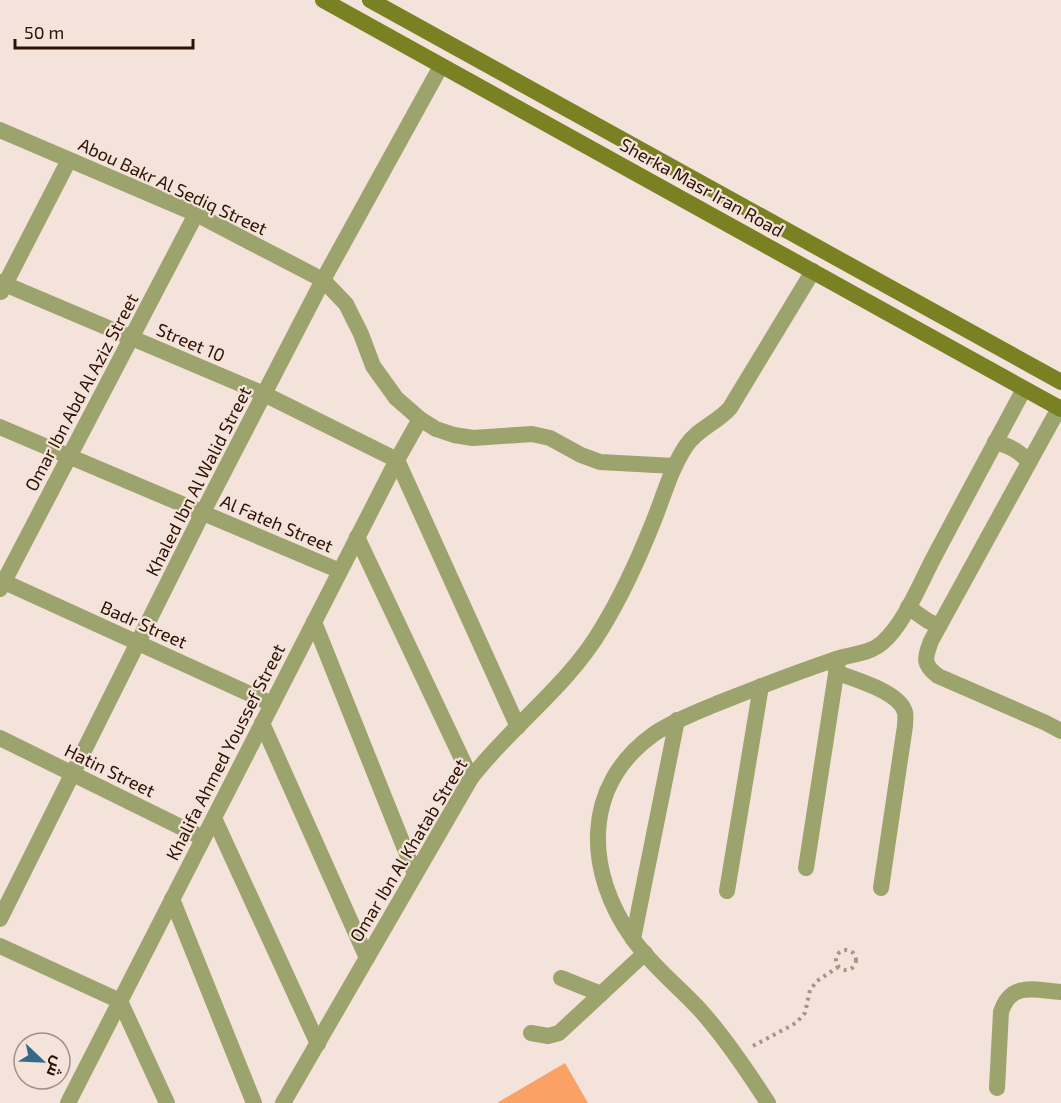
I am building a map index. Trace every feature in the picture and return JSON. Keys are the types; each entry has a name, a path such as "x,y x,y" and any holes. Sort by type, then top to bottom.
{"main road":[{"name":"Sherka Masr Iran Road","path":"323,0 1060,408"},
{"name":"Sherka Masr Iran Road","path":"370,0 1061,382"}],"street":[{"name":"Khaled Ibn Al Walid Street","path":"0,919 264,394 323,280 441,66"},
{"name":"Abou Bakr Al Sediq Street","path":"0,130 196,214 323,280 346,304 373,366 396,398 420,419 436,429 473,438 532,434 550,438 581,455 600,462 674,466"},
{"path":"2,286 69,160"},
{"name":"Omar Ibn Abd Al Aziz Street","path":"1,584 196,214"},
{"name":"Omar Ibn Al Khatab Street","path":"284,1103 471,778 485,759 563,681 601,629 632,573 674,466 687,444 700,430 721,418 735,401 813,271"},
{"name":"Street 10","path":"2,286 131,337 264,394 397,460"},
{"path":"768,1103 702,1013 633,939 612,904 601,875 597,844 601,812 612,782 630,756 653,735 677,720 761,686 838,665 883,642 908,607 1024,389"},
{"path":"1060,408 939,626 925,659 928,669 938,676 1061,731"},
{"name":"Khalifa Ahmed Youssef Street","path":"73,1100 120,1001 357,537 420,419"},
{"name":"Al Fateh Street","path":"0,427 340,571"},
{"path":"995,442 1020,453 1029,462"},
{"path":"397,460 518,727"},
{"path":"357,537 471,778"},
{"name":"Badr Street","path":"1,584 272,704"},
{"path":"908,607 917,615 939,626"},
{"path":"314,622 415,874"},
{"path":"806,868 838,665"},
{"path":"838,665 898,700 905,712 905,726 881,888"},
{"path":"726,891 761,686"},
{"path":"633,939 677,720"},
{"path":"262,723 367,958"},
{"name":"Hatin Street","path":"0,738 204,838"},
{"path":"214,818 318,1044"},
{"path":"172,899 254,1103"},
{"path":"0,946 120,1001 167,1103"},
{"path":"531,1033 548,1036 559,1033 645,953"},
{"path":"561,978 602,994"},
{"path":"997,1088 1001,1012 1005,1002 1012,994 1023,989 1061,992"}],"path":[{"path":"847,949 855,953 857,961 853,968 845,971 838,967 836,959 839,952 847,949"},
{"path":"735,1056 796,1023 805,1013 810,990 818,981 838,967"}],"shaded area":[{"path":"565,1063 588,1103 497,1103"}]}
